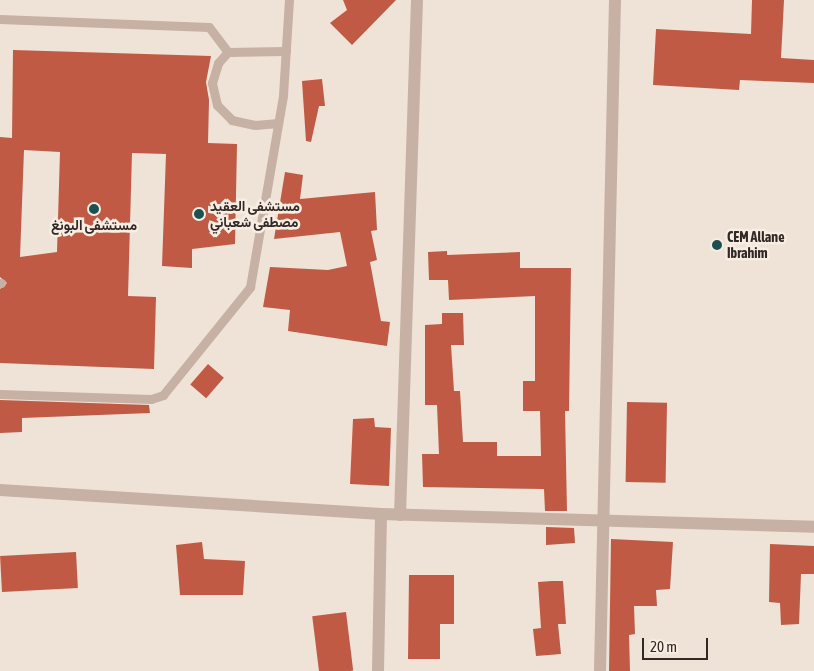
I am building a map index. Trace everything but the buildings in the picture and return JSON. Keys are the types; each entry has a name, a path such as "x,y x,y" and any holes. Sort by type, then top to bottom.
{"street":[{"path":"400,515 417,0"},
{"path":"600,671 615,0"},
{"path":"0,490 400,515 814,527"},
{"path":"378,671 381,514"}],"lane":[{"path":"0,394 151,399 163,395 250,287 278,123 286,51 289,0"},
{"path":"0,19 209,27 228,52"},
{"path":"278,123 255,125 232,120 217,105 212,83 218,63 228,52 286,51"}],"place":[{"name":"مستشفى البونغ","path":"94,209"},
{"name":"مستشفى العقيد مصطفى شعباني","path":"199,214"},
{"name":"CEM Allane Ibrahim","path":"717,245"}]}
